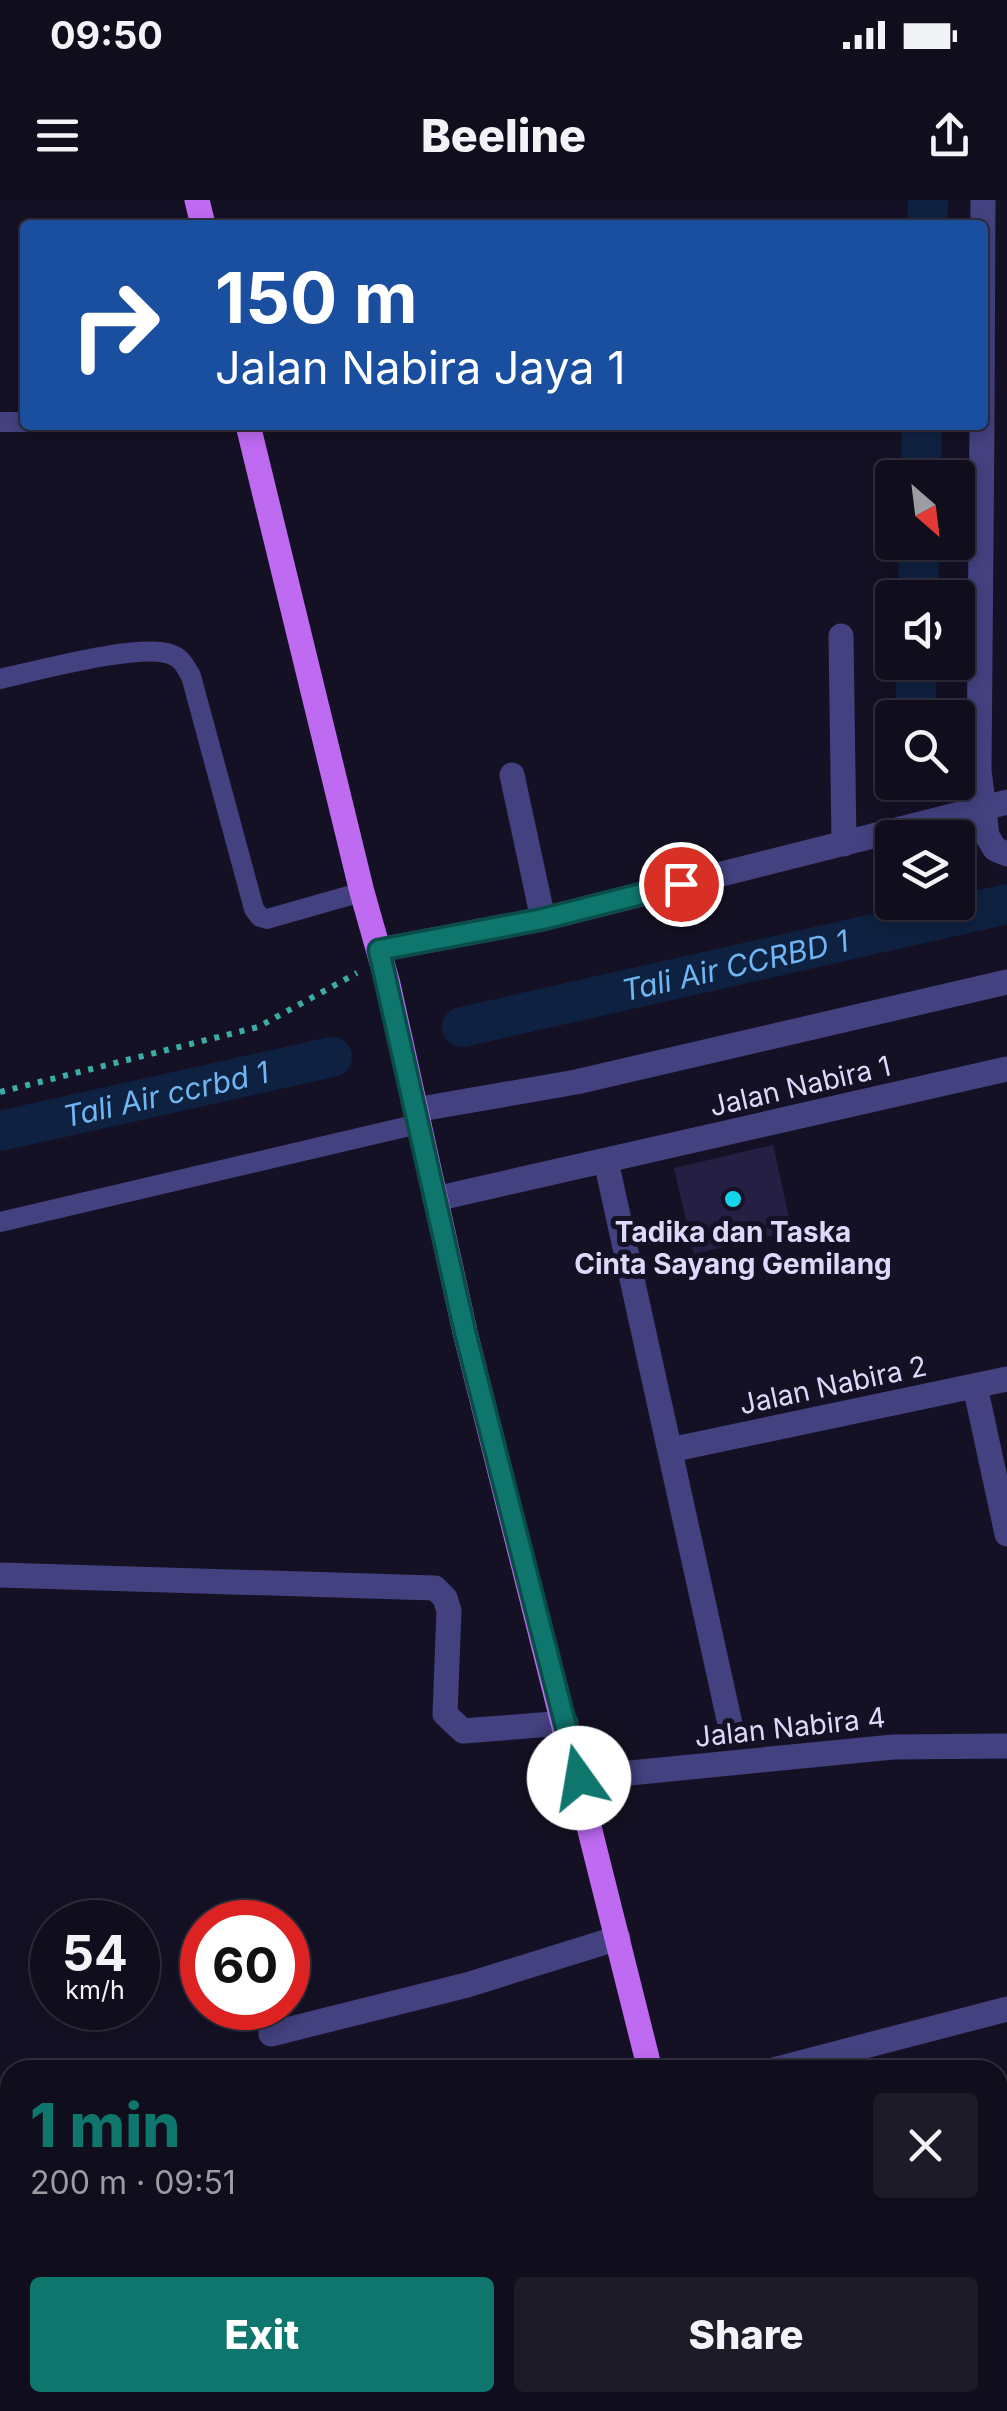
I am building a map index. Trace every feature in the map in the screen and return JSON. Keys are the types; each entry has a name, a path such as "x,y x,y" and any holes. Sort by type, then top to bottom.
{"main road":[{"path":"249,430 383,965 510,1510 648,2060"}],"street":[{"path":"982,430 978,746 981,808 986,836 995,849 1007,854"},
{"path":"841,636 844,844"},
{"path":"512,775 543,919"},
{"path":"383,965 543,919 1007,802"},
{"path":"416,1117 1007,982"},
{"name":"Jalan Nabira 1","path":"435,1199 1007,1069"},
{"path":"606,1161 730,1724"},
{"name":"Jalan Nabira 2","path":"670,1450 1007,1379"},
{"path":"975,1386 1007,1534"},
{"path":"0,1575 435,1588 448,1611 445,1714 452,1724 463,1732 566,1724"},
{"name":"Jalan Nabira 4","path":"579,1778 893,1747 1007,1746"},
{"path":"271,2034 468,1985 618,1938"},
{"path":"811,2060 1007,2008"}],"lane":[{"path":"0,679 140,652 168,653 182,660 191,676 254,909 260,917 267,919 362,892"},
{"path":"0,1222 416,1117"}],"path":[{"path":"0,1092 258,1027 383,965"}],"building":[{"name":"Tadika dan Taska Cinta Sayang Gemilang","path":"773,1145 792,1231 694,1254 674,1168"}],"waterway":[{"path":"927,220 928,200"},
{"path":"921,460 922,430"},
{"path":"918,580 919,560"},
{"path":"916,680 916,700"},
{"name":"Tali Air CCRBD 1","path":"462,1027 1007,904"},
{"name":"Tali Air ccrbd 1","path":"0,1131 332,1057"}],"place":[{"name":"Tadika dan Taska Cinta Sayang Gemilang","path":"733,1199"}],"route":[{"path":"579,1778 465,1332 379,950 543,919 681,884"}]}
